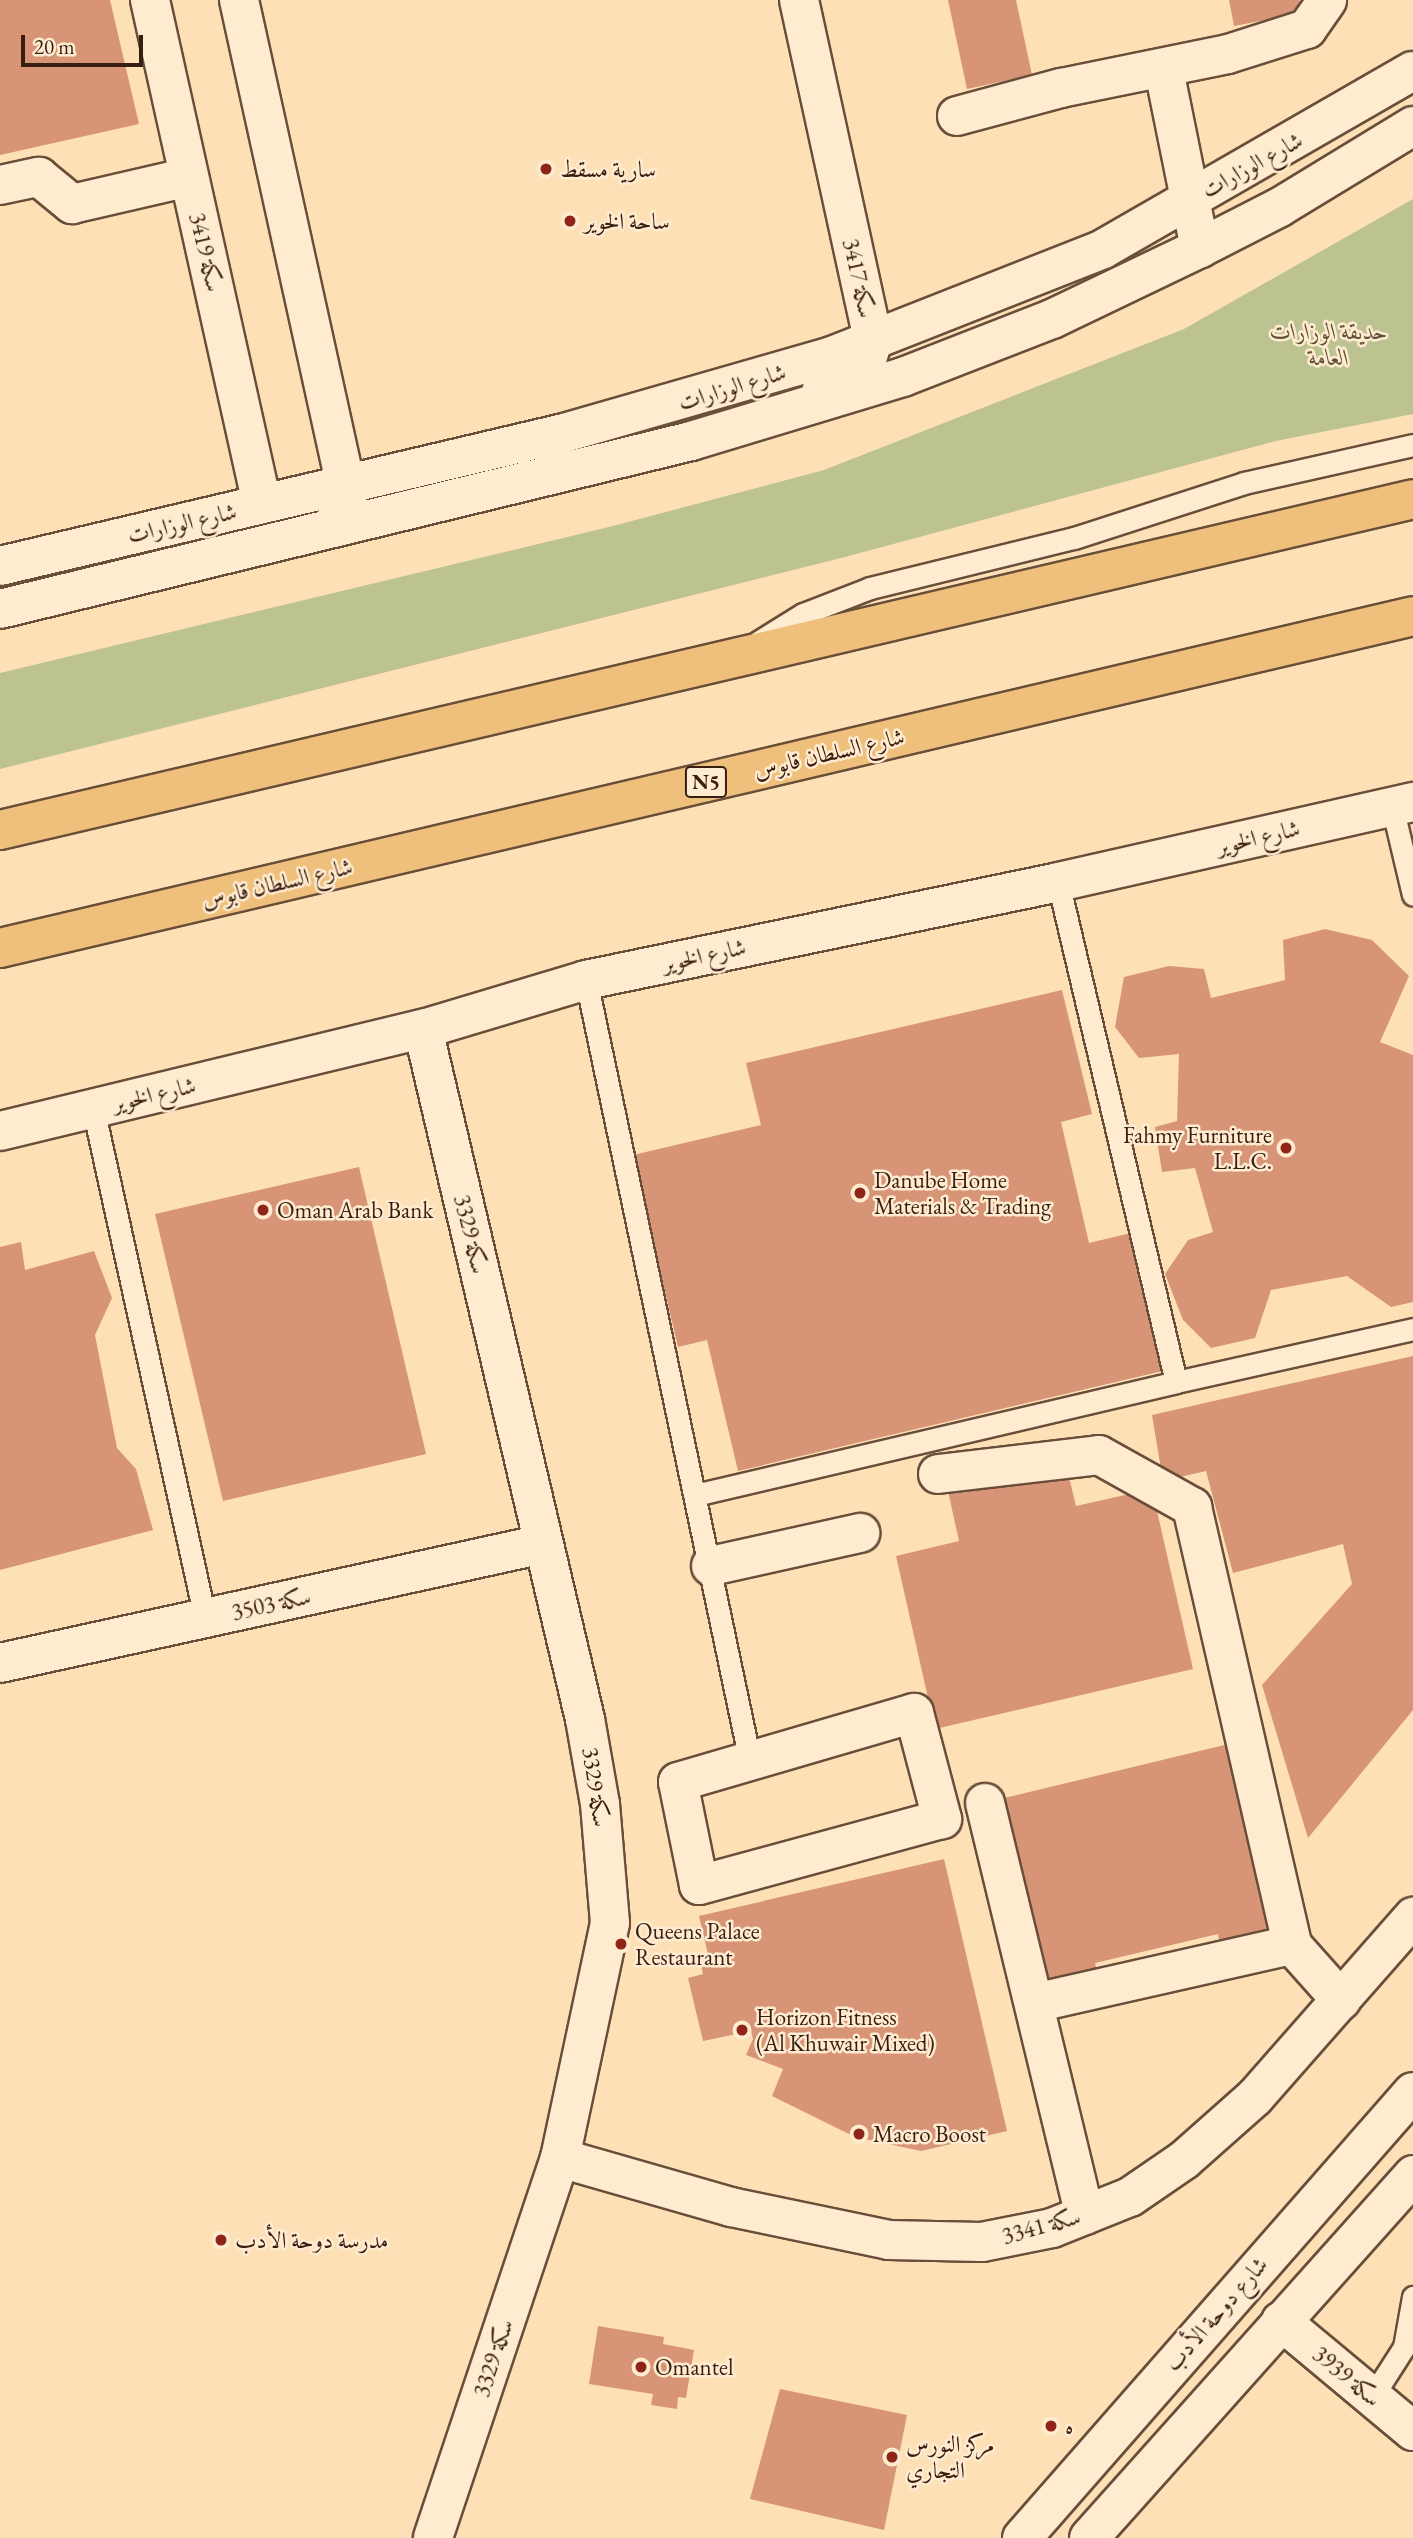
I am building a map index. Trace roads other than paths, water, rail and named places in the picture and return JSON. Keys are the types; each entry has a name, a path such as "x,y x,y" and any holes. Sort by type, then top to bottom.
{"highway":[{"path":"0,830 743,653 1413,499"},
{"name":"شارع السلطان قابوس","path":"0,948 1413,616"}],"street":[{"name":"سكة 3419","path":"150,0 262,505"},
{"path":"164,569 214,547 331,518 346,501 346,485 239,0"},
{"name":"سكة 3417","path":"691,441 737,418 849,382 867,365 873,340 799,0"},
{"path":"957,116 1061,88 1164,71 1307,29 1327,0"},
{"path":"1164,71 1188,201 1200,248"},
{"name":"شارع الوزارات","path":"0,566 669,406 873,340 1103,249 1413,71"},
{"name":"شارع الوزارات","path":"0,609 691,441 830,401 976,351 1200,248 1280,207 1413,126"},
{"path":"0,185 39,177 72,204 189,177"},
{"name":"شارع الخوير","path":"0,1130 423,1029 586,980 1058,882 1402,804"},
{"name":"سكة 3329","path":"423,1029 598,1792 610,1923 560,2158 433,2538"},
{"path":"938,1474 1099,1455 1192,1507 1292,1945 1341,2000"},
{"path":"710,1566 860,1533"},
{"name":"سكة 3503","path":"0,1663 543,1544"},
{"path":"914,1713 942,1819 699,1885 678,1782 750,1761 914,1713"},
{"path":"985,1803 1085,2215"},
{"name":"سكة 3341","path":"560,2158 731,2207 889,2240 982,2242 1052,2228 1130,2197 1184,2160 1255,2097 1413,1917"},
{"path":"1034,2003 1292,1945"},
{"name":"شارع دوحة الأدب","path":"1021,2538 1413,2092"},
{"path":"1089,2538 1413,2175"},
{"name":"سكة 3939","path":"1281,2321 1413,2431"}],"lane":[{"path":"743,653 803,614 870,588 1074,538 1266,477 1413,445"},
{"path":"1402,804 1413,895"},
{"path":"1058,882 1176,1382"},
{"path":"586,980 750,1761"},
{"path":"93,1108 205,1618"},
{"path":"695,1494 1413,1329"},
{"path":"1372,2396 1404,2347 1413,2297"}],"place":[{"name":"سارية مسقط","path":"546,169"},
{"name":"ساحة الخوير","path":"570,221"},
{"name":"Fahmy Furniture L.L.C.","path":"1286,1148"},
{"name":"Danube Home Materials & Trading","path":"860,1193"},
{"name":"Oman Arab Bank","path":"263,1210"},
{"name":"Queens Palace Restaurant","path":"621,1944"},
{"name":"Horizon Fitness (Al Khuwair Mixed)","path":"742,2030"},
{"name":"Macro Boost","path":"859,2134"},
{"name":"مدرسة دوحة الأدب","path":"221,2240"},
{"name":"Omantel","path":"641,2367"},
{"name":"ه","path":"1051,2426"},
{"name":"مركز النورس التجاري","path":"892,2457"}],"park label":[{"name":"حديقة الوزارات العامة","path":"1329,344"}]}
